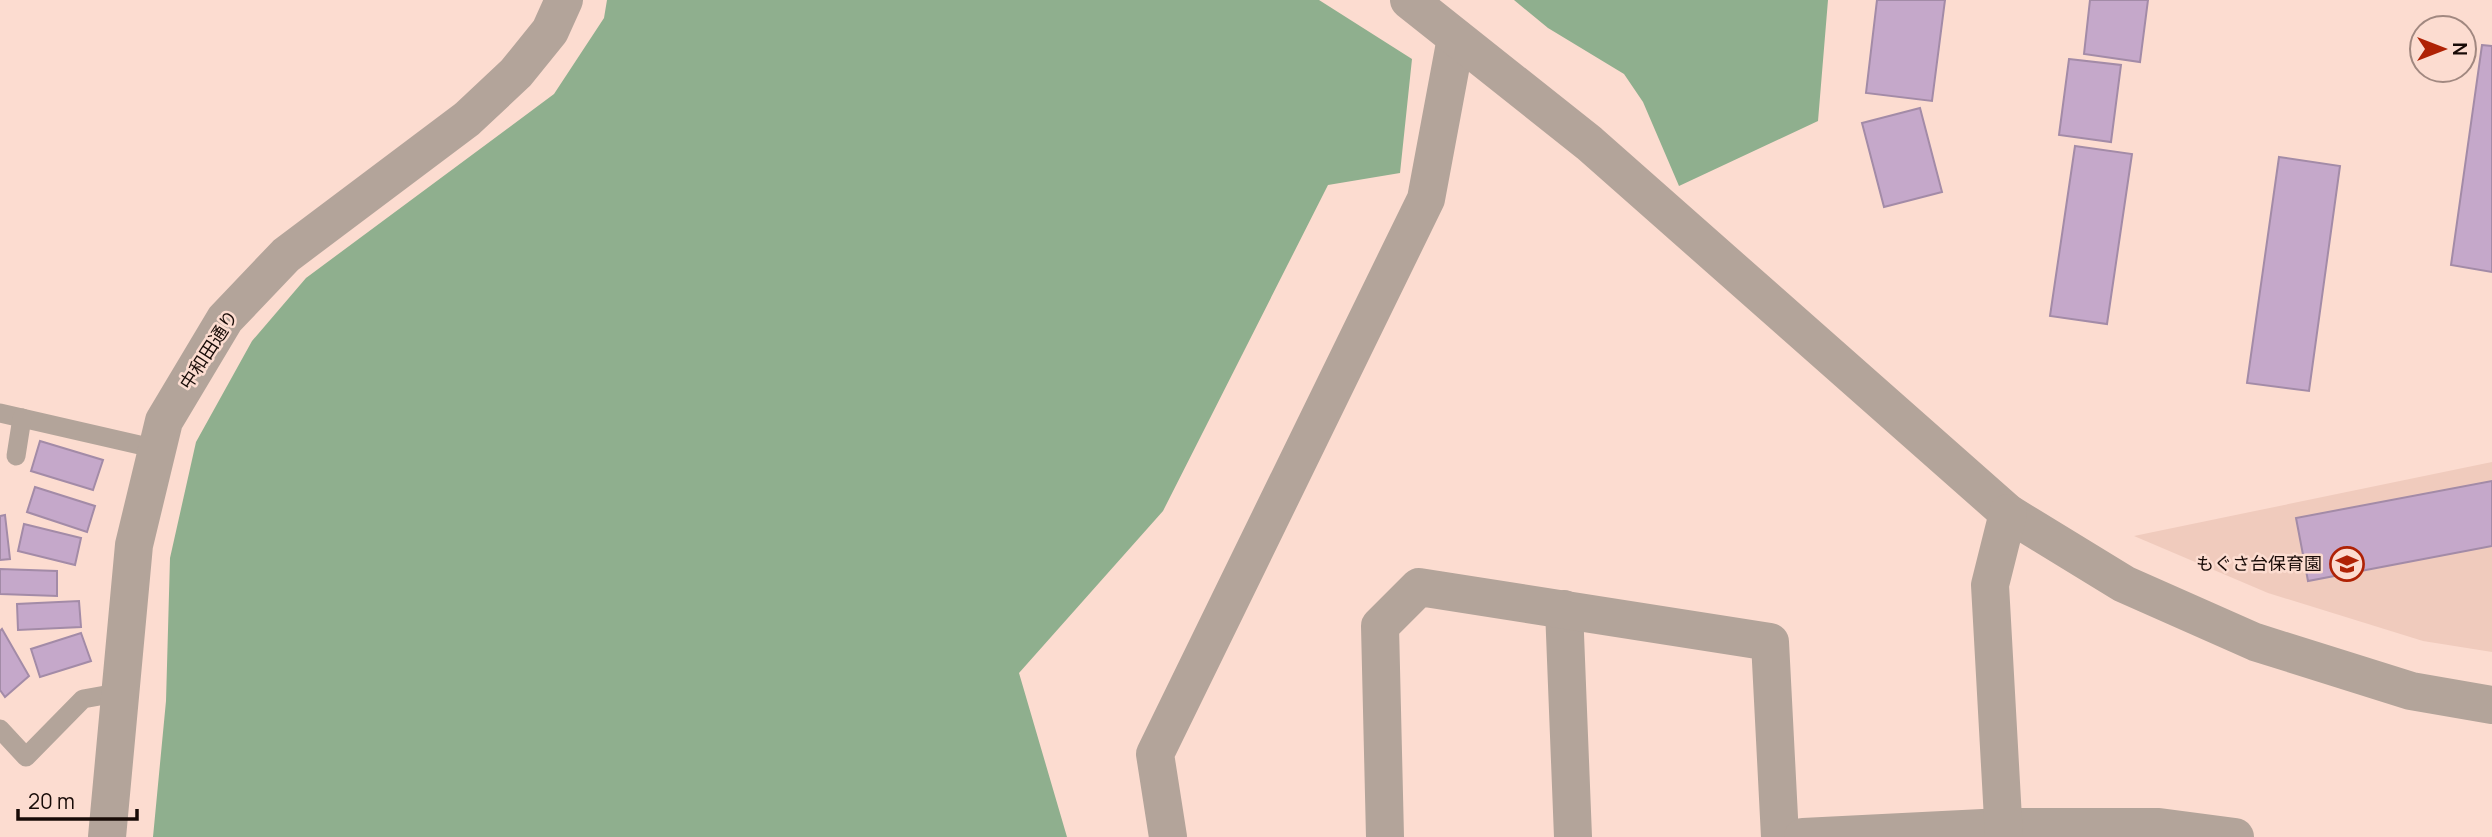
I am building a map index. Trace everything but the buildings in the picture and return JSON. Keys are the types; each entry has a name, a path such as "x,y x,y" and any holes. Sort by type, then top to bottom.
{"street":[{"name":"中和田通り","path":"107,837 134,545 164,421 225,319 286,255 467,119 516,73 550,31 564,0"},
{"path":"1409,0 1589,144 2008,513 2124,584 2255,642 2411,691 2492,705"},
{"path":"1168,837 1155,754 1426,199 1456,38"},
{"path":"2003,832 1990,585 2008,513"},
{"path":"1385,837 1380,626 1419,587 1770,642 1780,837"},
{"path":"1564,609 1573,837"},
{"path":"1803,837 2159,827 2226,836"}],"lane":[{"path":"0,413 157,449"},
{"path":"16,456 22,418"},
{"path":"0,729 26,757 83,699 122,692"}],"shaded area":[{"name":"もぐさ台保育園","path":"2492,462 2492,652 2423,641 2268,593 2134,536"}],"green space":[{"path":"607,0 1319,0 1412,59 1400,173 1328,185 1163,511 1019,673 1067,837 153,837 166,701 170,558 196,442 252,341 306,278 554,94 604,18"},
{"path":"1514,0 1828,0 1818,121 1679,186 1643,102 1624,74 1548,28"}],"place":[{"name":"もぐさ台保育園","path":"2347,564"}]}
